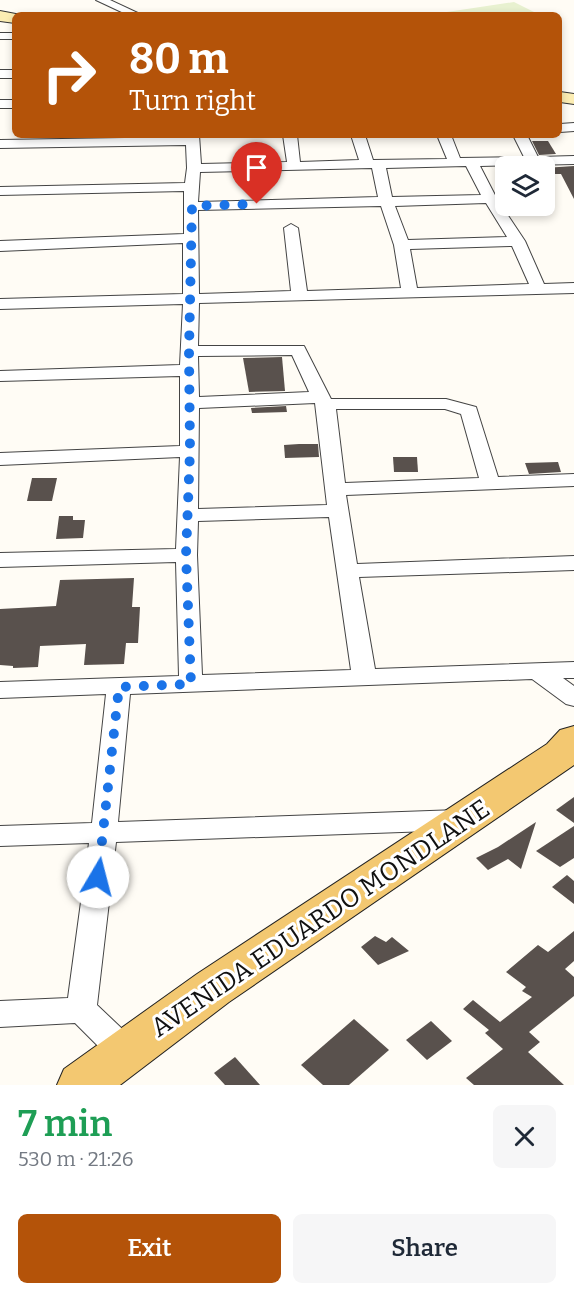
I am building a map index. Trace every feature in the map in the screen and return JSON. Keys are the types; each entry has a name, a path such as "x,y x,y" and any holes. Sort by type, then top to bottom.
{"main road":[{"name":"AVENIDA EDUARDO MONDLANE","path":"82,1085 213,988 570,748"}],"street":[{"path":"101,0 130,12"},
{"path":"0,144 192,138 194,168 189,361 190,451 186,555 191,684"},
{"path":"290,138 294,166"},
{"path":"360,138 373,164 402,245 410,294"},
{"path":"445,138 454,162"},
{"path":"521,138 530,156"},
{"path":"555,160 574,160"},
{"path":"471,162 490,199 517,241 539,290"},
{"path":"194,168 495,162"},
{"path":"0,190 387,201 490,199"},
{"path":"291,228 300,297"},
{"path":"1,251 192,238"},
{"path":"402,245 517,241"},
{"path":"0,304 574,288"},
{"path":"0,376 298,350 323,400 364,676"},
{"path":"190,403 323,400 446,404 469,411 490,483"},
{"path":"0,459 190,451"},
{"path":"336,489 574,481"},
{"path":"188,515 338,511"},
{"path":"0,560 186,555"},
{"path":"347,571 574,563"},
{"path":"0,690 574,670"},
{"path":"537,671 574,698"},
{"path":"81,1010 104,832 119,687"},
{"path":"0,836 462,820"},
{"path":"0,1014 81,1010 125,1052"}],"green space":[{"path":"514,2 534,12 447,12"}],"building":[{"path":"532,141 548,141 556,154 539,155"},
{"path":"574,166 574,199 561,174 555,174 555,167"},
{"path":"282,357 285,391 249,392 243,358"},
{"path":"286,406 287,412 252,413 251,408"},
{"path":"318,444 319,457 285,458 284,445"},
{"path":"393,457 417,457 418,472 394,472"},
{"path":"558,462 561,472 529,474 525,463"},
{"path":"32,478 57,478 52,501 27,501"},
{"path":"59,516 73,516 73,520 85,520 83,538 56,539"},
{"path":"134,578 132,607 140,607 138,643 126,643 124,664 84,665 86,644 40,646 38,667 13,668 13,666 0,665 0,609 56,606 60,580"},
{"path":"574,797 574,823 556,810"},
{"path":"536,822 521,869 508,859 488,870 476,858 498,847"},
{"path":"574,826 574,858 560,867 536,851"},
{"path":"567,875 574,881 574,904 552,887"},
{"path":"574,931 574,961 565,969 574,977 574,996 529,1032 540,1042 528,1052 564,1085 474,1085 466,1078 503,1049 485,1033 489,1030 463,1009 473,1000 500,1022 532,997 522,991 526,987 506,972 538,945 548,952"},
{"path":"375,936 386,942 392,937 409,951 378,965 361,947"},
{"path":"354,1019 389,1050 349,1085 323,1085 301,1065"},
{"path":"431,1021 452,1041 427,1060 406,1040"},
{"path":"235,1057 260,1085 225,1085 214,1073"}],"route":[{"path":"98,877 119,687 191,684 186,555 190,451 189,351 192,300 192,206 257,204"}]}
